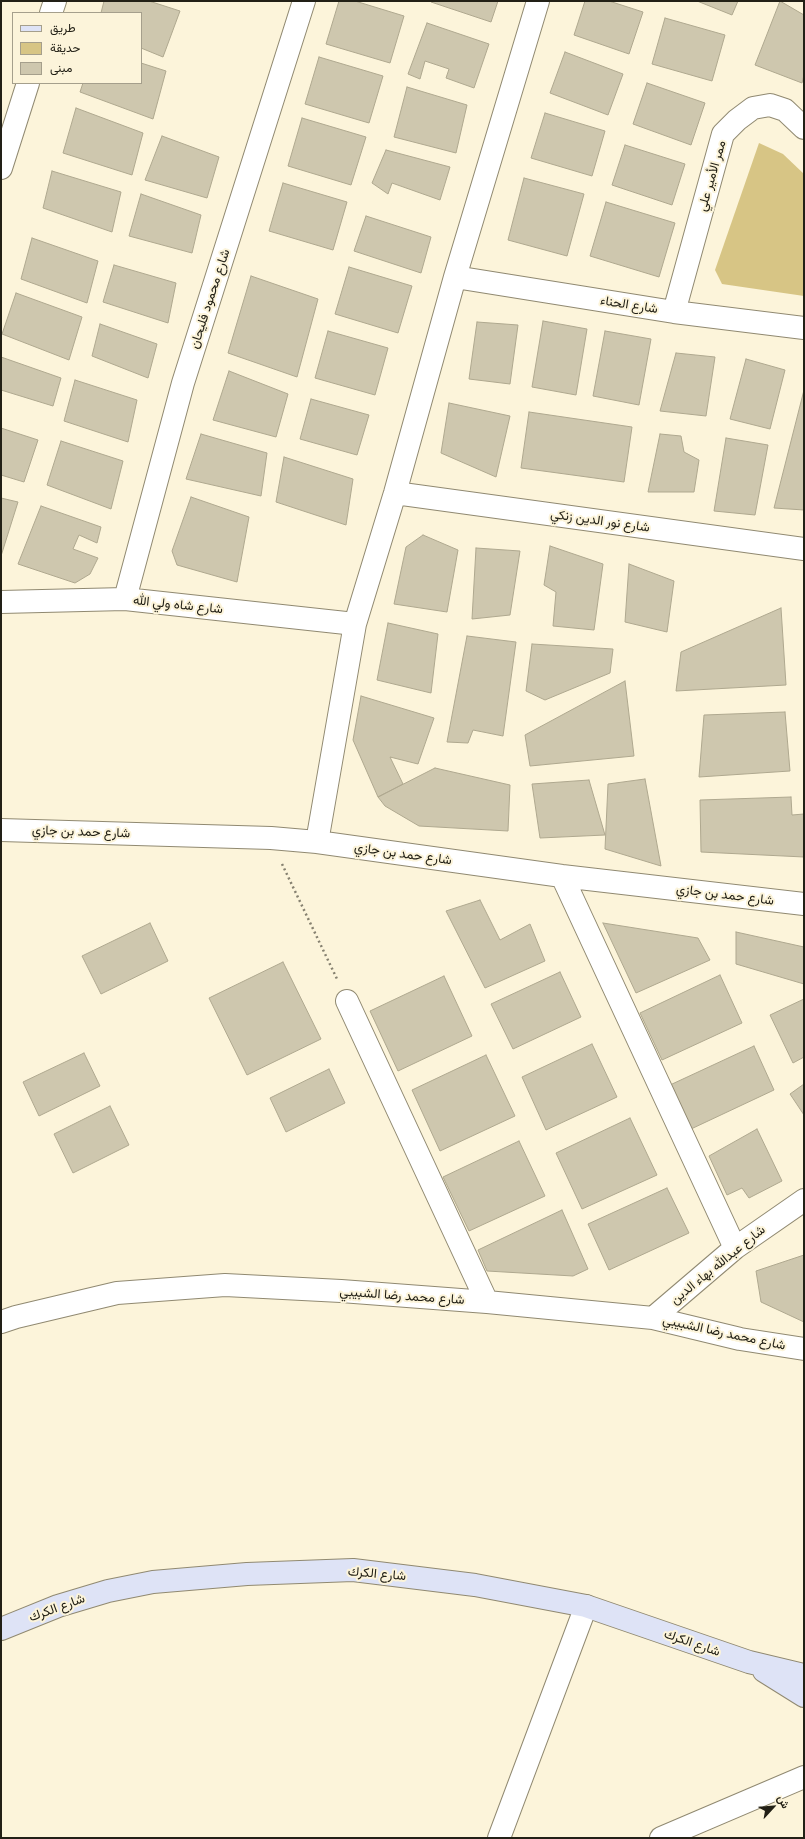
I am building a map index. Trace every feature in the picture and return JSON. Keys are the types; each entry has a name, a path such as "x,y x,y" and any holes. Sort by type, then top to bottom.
{"street":[{"path":"51,12 55,1"},
{"name":"شارع محمود فليحان","path":"125,599 183,383 304,1"},
{"path":"317,842 355,624 395,493 455,277 538,1"},
{"path":"1,168 28,84"},
{"name":"ممر الأمير علي","path":"674,312 723,134 737,120 753,108 770,105 785,110 804,128"},
{"name":"شارع الحناء","path":"455,277 674,312 804,328"},
{"name":"شارع نور الدين زنكي","path":"395,493 804,549"},
{"name":"شارع شاه ولي الله","path":"1,602 125,599 355,624"},
{"name":"شارع حمد بن جازي","path":"1,830 271,838 317,842 562,876 804,904"},
{"path":"562,876 735,1248"},
{"path":"347,1001 487,1302"},
{"name":"شارع عبدالله بهاء الدين","path":"653,1318 735,1248 804,1200"},
{"name":"شارع محمد رضا الشبيبي","path":"1,1322 16,1317 117,1293 224,1285 341,1291 487,1302 653,1318 740,1339 804,1349"},
{"name":"شارع الكرك","path":"1,1629 58,1606 108,1591 153,1582 247,1574 353,1570 475,1585 586,1606 749,1662 804,1675"},
{"path":"499,1838 586,1606"},
{"name":"شارع الكرك","path":"749,1662 804,1696"},
{"path":"661,1838 804,1777"}],"path":[{"path":"286,874 347,1001"}],"green space":[{"path":"759,143 783,154 804,174 804,296 722,284 715,270"}],"building":[{"path":"104,1 149,1 180,11 163,57 142,48 142,12 101,12"},
{"path":"339,1 355,1 404,16 390,63 326,44"},
{"path":"431,1 498,1 491,22"},
{"path":"585,1 609,1 643,12 629,54 574,35"},
{"path":"697,1 738,1 732,15"},
{"path":"780,1 804,15 804,75 802,83 755,65"},
{"path":"665,18 725,35 712,81 652,64"},
{"path":"427,23 489,44 474,88 446,78 449,69 425,61 420,79 408,74"},
{"path":"565,52 623,74 608,115 550,93"},
{"path":"319,57 383,76 369,123 305,104"},
{"path":"142,63 166,71 153,119 80,92 83,84 142,84"},
{"path":"647,83 705,103 691,145 633,124"},
{"path":"407,87 467,105 456,153 394,137"},
{"path":"76,108 143,133 132,175 63,153"},
{"path":"545,113 605,131 592,176 531,158"},
{"path":"302,118 366,137 351,185 288,166"},
{"path":"162,136 219,157 207,198 145,180"},
{"path":"625,145 685,164 672,205 612,185"},
{"path":"386,150 450,167 440,200 392,183 388,194 372,183"},
{"path":"52,171 121,192 112,232 43,208"},
{"path":"524,178 584,194 567,256 508,240"},
{"path":"283,183 347,202 333,250 269,231"},
{"path":"141,194 201,215 192,253 129,236"},
{"path":"606,202 675,223 659,277 590,256"},
{"path":"366,216 431,237 421,273 354,251"},
{"path":"32,238 98,261 87,303 21,279"},
{"path":"114,265 176,283 168,323 103,302"},
{"path":"349,267 412,286 398,333 335,314"},
{"path":"251,276 318,299 297,377 228,353"},
{"path":"16,293 82,317 69,360 2,334"},
{"path":"543,321 587,329 576,395 532,387"},
{"path":"477,322 518,325 510,384 469,379"},
{"path":"100,324 157,344 148,378 92,356"},
{"path":"328,331 388,348 375,395 315,378"},
{"path":"605,331 651,339 639,405 593,396"},
{"path":"676,353 715,357 706,416 660,411"},
{"path":"1,357 61,378 53,406 1,390"},
{"path":"746,359 785,370 770,429 730,419"},
{"path":"229,371 288,394 276,437 213,420"},
{"path":"75,380 137,400 128,442 64,421"},
{"path":"804,390 804,510 774,508"},
{"path":"311,399 369,415 357,455 300,439"},
{"path":"449,403 510,416 496,477 441,453"},
{"path":"529,412 632,427 624,482 521,468"},
{"path":"1,428 38,440 24,482 1,475"},
{"path":"201,434 267,453 261,496 186,479"},
{"path":"660,434 681,436 684,452 699,460 694,492 648,492"},
{"path":"726,438 768,445 755,515 714,511"},
{"path":"61,441 123,461 111,509 47,485"},
{"path":"284,457 353,479 346,525 276,502"},
{"path":"191,497 249,517 237,582 177,565 172,551"},
{"path":"1,498 18,502 1,556"},
{"path":"41,506 101,527 97,543 79,535 73,549 98,558 90,574 75,583 18,564"},
{"path":"423,535 458,550 447,612 394,604 406,547"},
{"path":"550,546 603,564 594,630 553,626 556,592 544,585"},
{"path":"476,548 520,551 510,615 472,619"},
{"path":"629,564 674,581 667,632 625,622"},
{"path":"781,608 786,685 676,691 681,652"},
{"path":"388,623 438,634 431,693 377,680"},
{"path":"467,636 516,642 503,736 473,730 468,743 447,742"},
{"path":"532,644 613,649 610,673 545,700 526,691"},
{"path":"625,681 634,756 530,766 525,735"},
{"path":"361,696 434,718 418,764 390,757 403,784 378,797 353,740"},
{"path":"785,712 790,771 699,777 704,715"},
{"path":"435,768 510,785 508,831 419,826 385,806 378,797"},
{"path":"645,779 661,866 605,849 608,784"},
{"path":"589,780 605,835 540,838 532,784"},
{"path":"791,797 792,815 804,814 804,857 701,852 700,800"},
{"path":"480,900 500,940 530,924 545,961 485,988 446,911"},
{"path":"150,923 168,961 101,994 82,956"},
{"path":"603,923 698,938 710,960 636,993"},
{"path":"736,932 804,947 804,984 736,964"},
{"path":"283,962 321,1039 247,1075 209,998"},
{"path":"560,972 581,1017 513,1049 491,1004"},
{"path":"720,975 742,1023 662,1060 640,1013"},
{"path":"444,976 472,1036 398,1071 370,1011"},
{"path":"804,999 804,1057 793,1063 770,1015"},
{"path":"592,1044 617,1097 546,1130 522,1077"},
{"path":"754,1046 774,1090 691,1129 670,1085"},
{"path":"84,1053 100,1086 39,1116 23,1082"},
{"path":"486,1055 515,1116 440,1151 412,1090"},
{"path":"329,1069 345,1103 286,1132 270,1098"},
{"path":"804,1084 804,1115 790,1094"},
{"path":"110,1106 129,1145 73,1173 54,1134"},
{"path":"630,1118 657,1175 582,1209 556,1153"},
{"path":"757,1129 782,1181 749,1198 742,1188 727,1195 709,1156"},
{"path":"519,1141 545,1196 469,1231 443,1177"},
{"path":"667,1188 689,1233 609,1270 588,1224"},
{"path":"562,1210 588,1269 573,1276 487,1271 478,1250"},
{"path":"804,1255 804,1322 761,1302 756,1271"}]}
